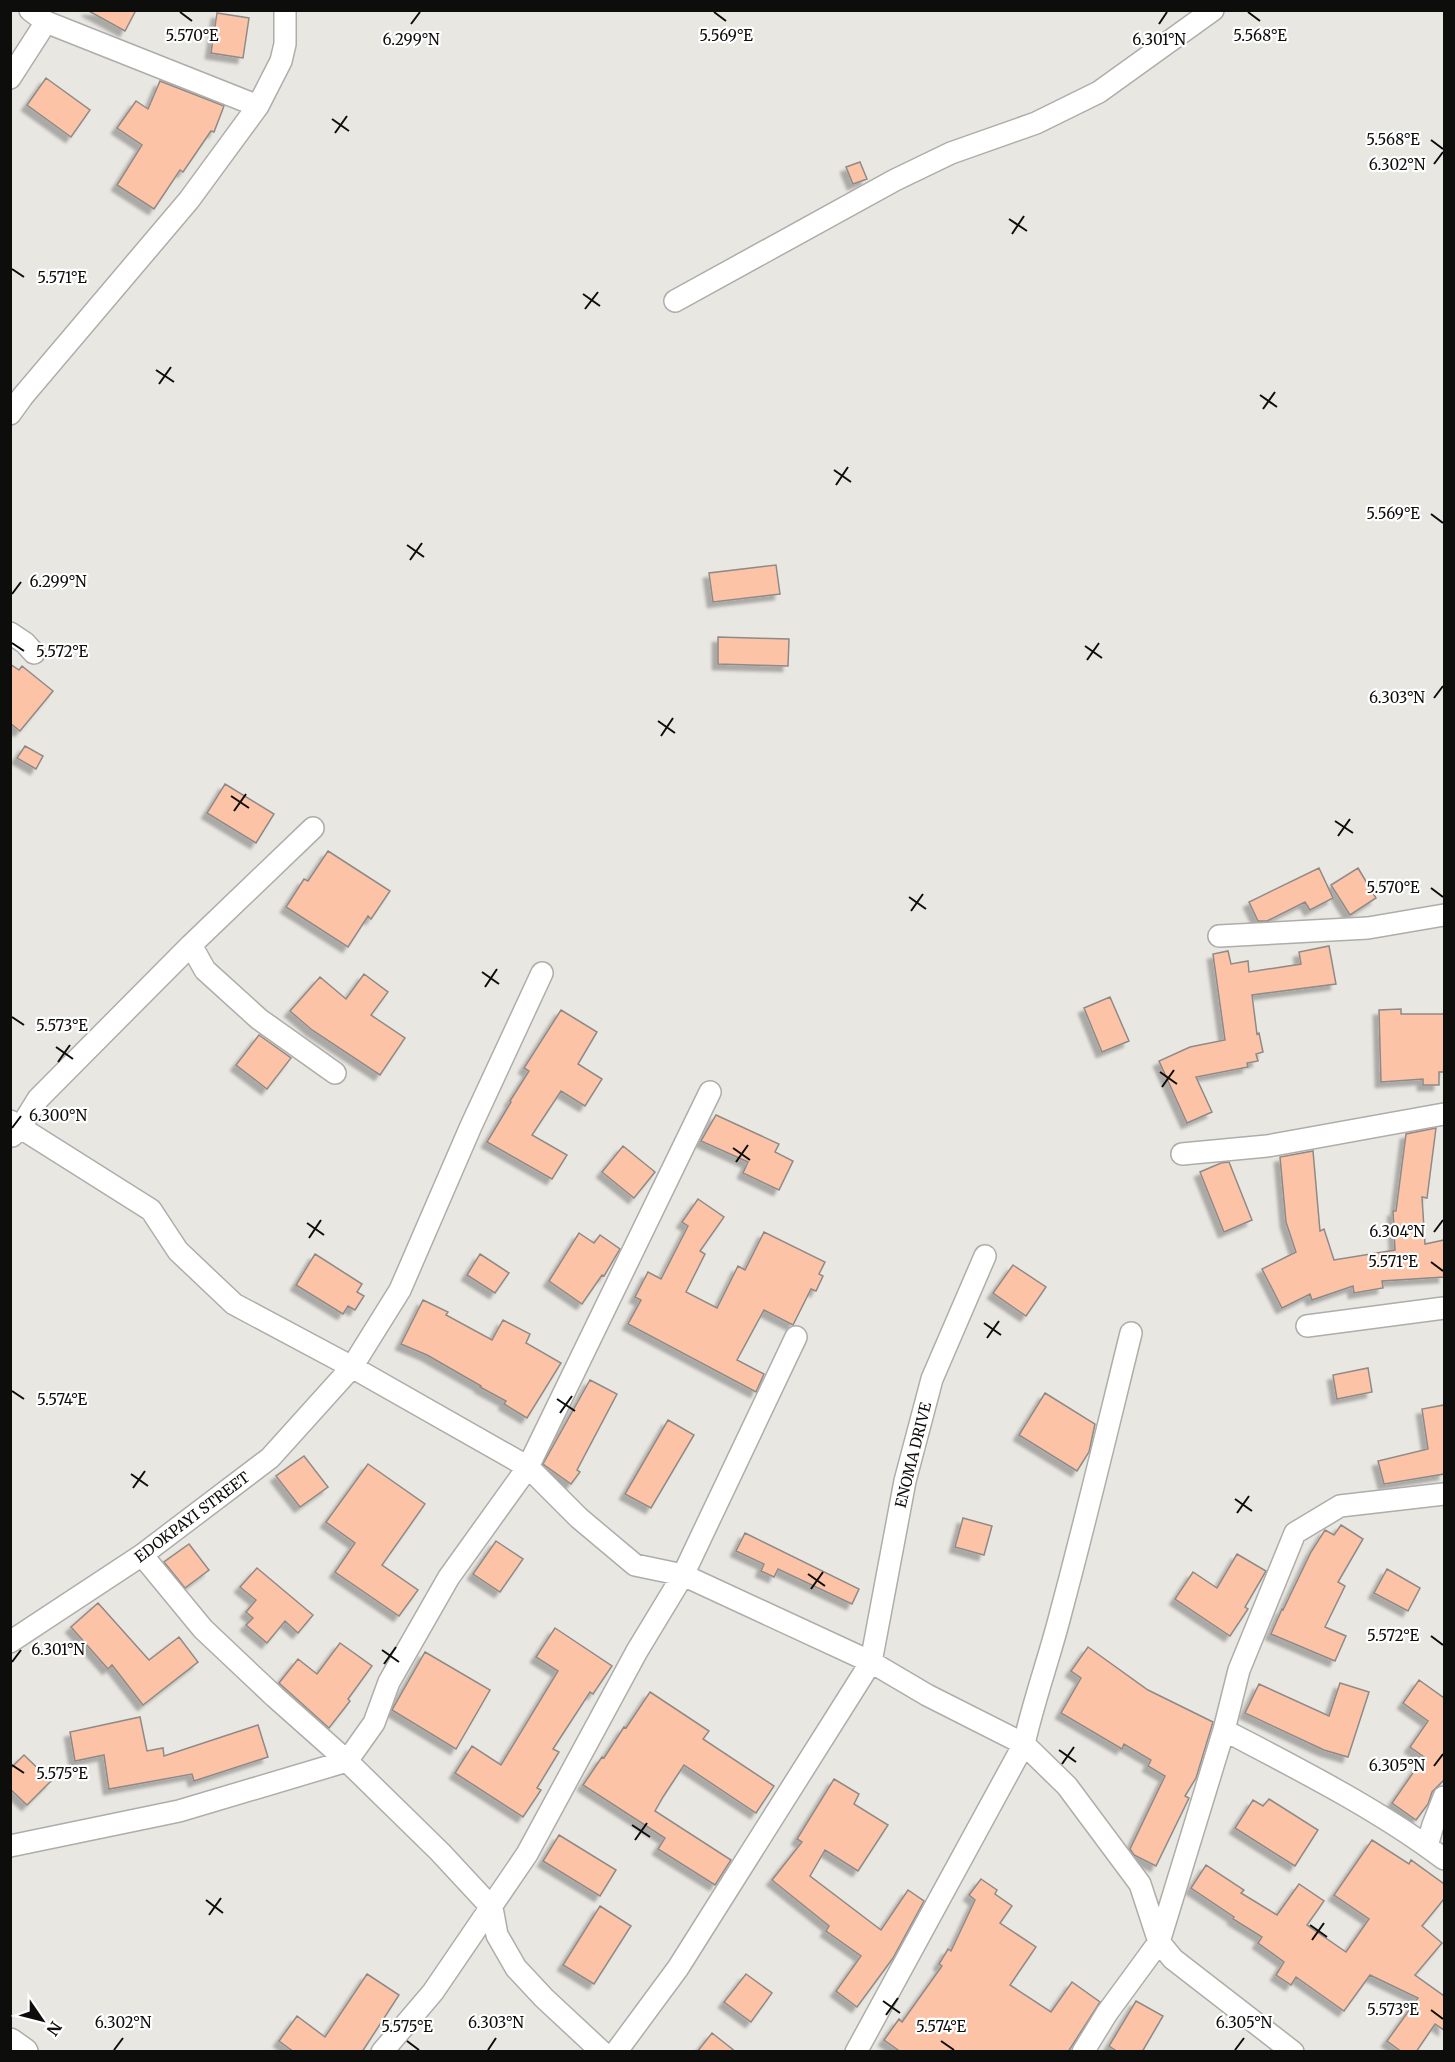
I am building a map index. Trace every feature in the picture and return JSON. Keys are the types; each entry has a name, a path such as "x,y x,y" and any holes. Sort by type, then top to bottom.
{"street":[{"path":"10,414 189,200 258,106 281,61 285,44 285,10"},
{"path":"675,301 895,180 951,153 1036,123 1099,92 1213,10"},
{"path":"10,78 38,16 258,106"},
{"path":"10,633 25,643 34,653"},
{"path":"313,828 191,945 38,1099 14,1128 151,1210 178,1251 234,1304 352,1367 528,1467 579,1518 635,1565 683,1575 871,1662 927,1695 1024,1743 1067,1786 1140,1884 1159,1941 1173,1959 1293,2052"},
{"path":"1220,936 1368,928 1444,915"},
{"path":"191,945 205,970 259,1019 336,1073"},
{"name":"EDOKPAYI STREET","path":"10,1642 142,1555 270,1458 352,1367 400,1290 471,1126 542,973"},
{"path":"10,1846 179,1811 347,1761 374,1723 389,1682 448,1577 528,1467 710,1092"},
{"path":"1182,1154 1267,1146 1444,1114"},
{"name":"ENOMA DRIVE","path":"871,1662 905,1481 932,1379 985,1256"},
{"path":"1307,1326 1444,1308"},
{"path":"856,2052 1024,1743 1088,1514 1131,1333"},
{"path":"382,2052 433,1992 527,1854 637,1651 683,1575 796,1337"},
{"path":"1083,2052 1107,2013 1159,1941 1224,1730 1239,1670 1295,1533 1340,1506 1444,1494"},
{"path":"142,1555 203,1629 347,1761 440,1852 492,1908 497,1935 516,1968 544,1998 603,2052"},
{"path":"616,2052 678,1968 871,1662"},
{"path":"1224,1730 1327,1785 1427,1846 1444,1859"},
{"path":"1427,1846 1444,1797"},
{"path":"10,2042 24,2052"}],"building":[{"path":"87,10 136,10 125,31"},
{"path":"217,13 249,18 243,58 211,53"},
{"path":"46,78 90,110 71,137 27,105"},
{"path":"160,81 224,106 214,132 211,131 183,172 180,170 154,209 117,185 142,145 117,128 136,101 148,109"},
{"path":"860,162 867,179 853,184 846,167"},
{"path":"776,565 780,594 713,602 709,573"},
{"path":"718,637 789,639 788,666 718,664"},
{"path":"10,664 19,670 22,666 53,691 20,731 10,723"},
{"path":"25,746 43,756 36,769 17,758"},
{"path":"225,784 274,814 256,843 207,813"},
{"path":"328,851 390,891 371,919 368,916 348,947 286,907 304,879 308,881"},
{"path":"1319,868 1333,898 1310,910 1305,902 1267,921 1258,921 1249,902"},
{"path":"1358,868 1376,898 1350,915 1331,885"},
{"path":"1329,946 1336,984 1252,995 1257,1034 1259,1033 1263,1052 1256,1054 1258,1061 1247,1063 1248,1067 1196,1077 1212,1112 1187,1123 1159,1061 1190,1047 1225,1040 1213,954 1228,951 1231,964 1248,961 1249,972 1301,964 1299,952"},
{"path":"364,974 388,992 371,1015 405,1038 380,1075 312,1030 290,1011 320,977 346,999"},
{"path":"1110,997 1129,1041 1102,1052 1084,1008"},
{"path":"1401,1009 1401,1014 1444,1014 1444,1072 1439,1072 1439,1085 1423,1085 1423,1079 1381,1082 1379,1010"},
{"path":"561,1010 597,1032 578,1064 602,1079 585,1106 561,1091 532,1135 567,1155 552,1179 487,1142 529,1071 524,1068"},
{"path":"259,1035 291,1058 267,1089 236,1065"},
{"path":"716,1115 779,1144 775,1152 793,1161 779,1190 743,1173 748,1162 701,1141"},
{"path":"1436,1128 1427,1198 1422,1197 1425,1244 1444,1240 1444,1277 1382,1281 1383,1288 1354,1293 1353,1286 1312,1300 1310,1294 1282,1308 1262,1269 1296,1252 1286,1222 1280,1157 1313,1151 1320,1231 1324,1229 1334,1260 1395,1250 1393,1211 1396,1211 1406,1134"},
{"path":"623,1146 655,1172 634,1198 602,1172"},
{"path":"1229,1162 1252,1220 1224,1232 1200,1172"},
{"path":"698,1199 724,1217 700,1251 705,1254 686,1292 717,1308 738,1266 745,1270 764,1232 825,1262 819,1274 823,1276 816,1291 811,1289 793,1325 764,1310 737,1360 764,1374 756,1392 628,1324 641,1300 635,1297 648,1272 661,1279 688,1226 682,1222"},
{"path":"579,1233 594,1243 600,1235 620,1249 604,1276 602,1275 582,1304 549,1281"},
{"path":"315,1254 362,1284 357,1292 364,1296 355,1310 348,1306 343,1314 296,1285"},
{"path":"480,1254 509,1273 495,1293 467,1275"},
{"path":"1013,1265 1046,1287 1026,1316 993,1293"},
{"path":"423,1300 448,1312 446,1315 492,1340 503,1320 530,1334 526,1343 561,1363 527,1418 504,1404 506,1401 481,1386 427,1355 401,1344"},
{"path":"1368,1368 1372,1392 1337,1399 1333,1375"},
{"path":"590,1380 617,1394 577,1470 580,1472 571,1484 543,1464"},
{"path":"1045,1393 1095,1424 1089,1452 1077,1471 1019,1435"},
{"path":"1444,1405 1444,1474 1384,1484 1378,1461 1428,1449 1422,1409"},
{"path":"668,1420 694,1435 651,1508 625,1494"},
{"path":"304,1456 328,1487 300,1507 276,1476"},
{"path":"368,1464 425,1504 382,1565 418,1590 399,1616 335,1572 355,1543 326,1522"},
{"path":"963,1518 992,1526 984,1555 955,1547"},
{"path":"1341,1525 1363,1539 1338,1582 1345,1586 1325,1627 1346,1636 1335,1661 1271,1634 1311,1552 1325,1530 1334,1535"},
{"path":"745,1533 859,1589 852,1604 778,1569 774,1577 761,1571 764,1564 736,1551"},
{"path":"496,1541 523,1559 500,1592 473,1574"},
{"path":"189,1544 209,1570 185,1588 164,1562"},
{"path":"1237,1554 1266,1571 1245,1607 1248,1609 1230,1636 1175,1599 1193,1572 1217,1588"},
{"path":"257,1568 313,1615 298,1633 285,1621 267,1643 246,1625 253,1618 246,1612 256,1600 240,1587"},
{"path":"1387,1569 1420,1588 1408,1611 1374,1593"},
{"path":"98,1603 149,1660 179,1637 198,1662 143,1705 112,1665 108,1669 71,1627"},
{"path":"555,1628 612,1666 593,1694 590,1692 553,1749 559,1752 537,1788 541,1790 523,1817 455,1773 472,1746 501,1765 558,1671 536,1657"},
{"path":"340,1643 372,1666 348,1699 350,1701 329,1728 279,1683 298,1659 317,1674"},
{"path":"1088,1647 1148,1690 1213,1722 1196,1778 1185,1796 1189,1798 1156,1866 1134,1855 1130,1849 1165,1776 1148,1766 1151,1760 1124,1744 1122,1749 1061,1713 1081,1678 1071,1671"},
{"path":"425,1652 490,1690 456,1749 392,1710"},
{"path":"1419,1680 1444,1698 1444,1780 1432,1792 1428,1804 1416,1820 1392,1803 1424,1757 1410,1747 1428,1721 1403,1703"},
{"path":"1340,1683 1369,1692 1348,1757 1324,1750 1245,1713 1259,1684 1329,1716"},
{"path":"650,1692 709,1731 703,1739 774,1786 756,1813 684,1765 663,1797 655,1811 731,1860 715,1885 658,1849 665,1838 583,1785"},
{"path":"140,1717 147,1751 163,1748 164,1756 258,1725 268,1757 194,1781 192,1774 109,1789 104,1755 75,1761 70,1732"},
{"path":"24,1755 51,1781 27,1805 10,1789 10,1769"},
{"path":"834,1779 859,1794 854,1804 888,1825 858,1871 825,1850 810,1876 881,1930 908,1890 924,1901 893,1958 857,2007 836,1991 861,1956 826,1931 829,1926 772,1880 802,1842 797,1839"},
{"path":"1269,1799 1318,1830 1295,1866 1235,1828 1253,1800 1263,1806"},
{"path":"559,1835 616,1870 600,1896 543,1861"},
{"path":"1372,1840 1409,1864 1411,1860 1444,1884 1444,1899 1422,1926 1442,1943 1415,1975 1444,1996 1444,2030 1435,2024 1416,2052 1402,2052 1387,2041 1418,1998 1370,1975 1344,2011 1296,1977 1291,1985 1276,1975 1284,1962 1258,1943 1262,1937 1191,1888 1206,1865 1244,1890 1241,1893 1277,1915 1299,1884 1324,1901 1307,1925 1346,1952 1369,1919 1334,1895"},
{"path":"981,1879 997,1890 995,1894 1012,1906 1000,1923 1036,1947 1010,1985 1051,2012 1072,1982 1100,2002 1068,2052 901,2052 884,2040 899,2019 902,2022 942,1966 939,1964 948,1949 951,1951 975,1900 969,1895"},
{"path":"600,1906 631,1926 594,1984 563,1965"},
{"path":"367,1974 399,1995 362,2052 294,2052 279,2041 297,2016 325,2037"},
{"path":"746,1974 772,1993 751,2022 724,2002"},
{"path":"1136,2001 1163,2016 1142,2052 1118,2052 1109,2046"},
{"path":"712,2033 736,2052 697,2052"}]}
